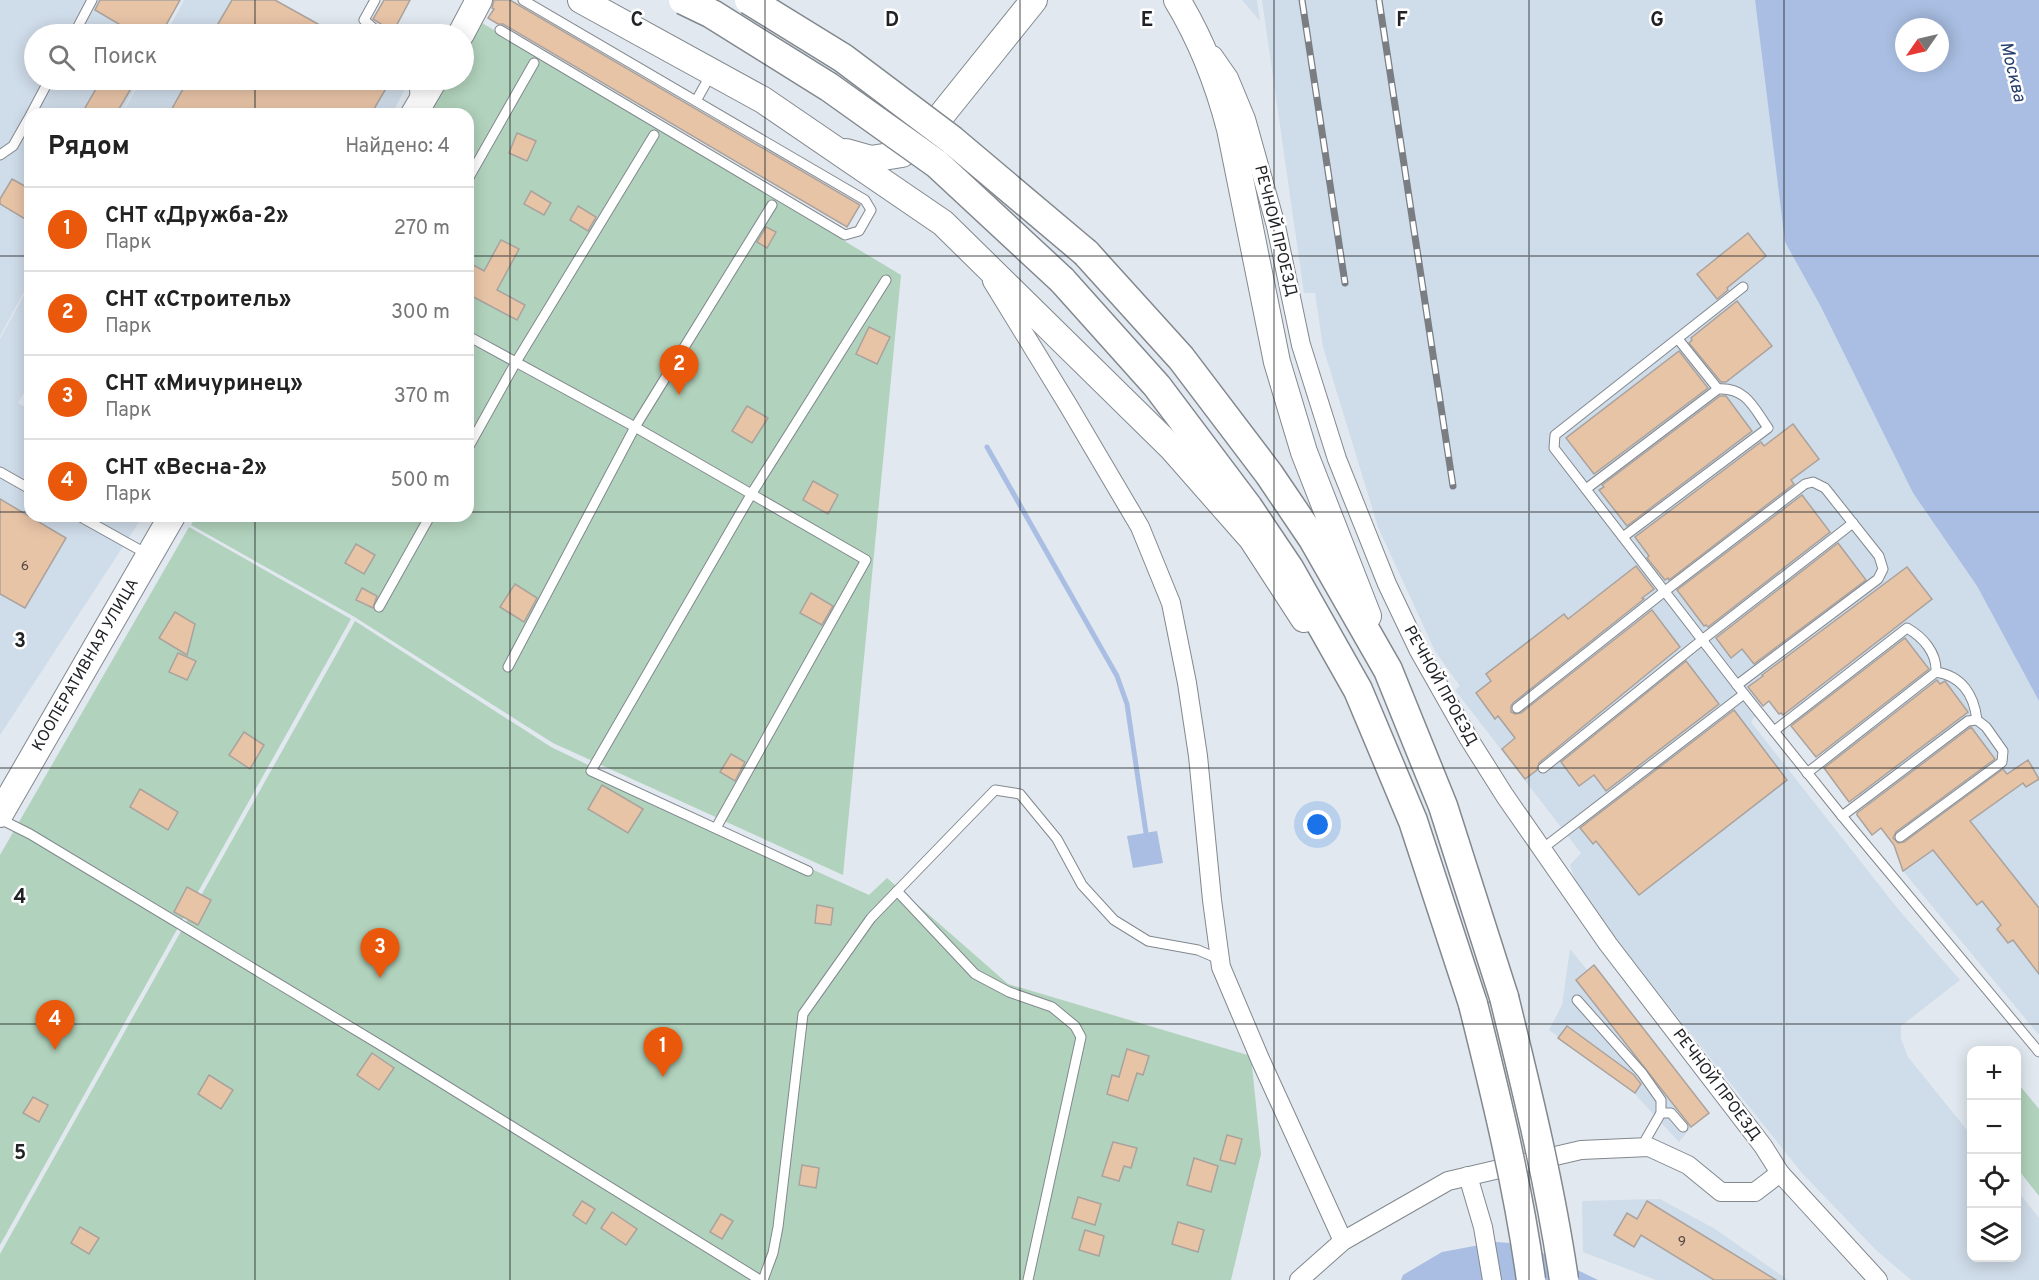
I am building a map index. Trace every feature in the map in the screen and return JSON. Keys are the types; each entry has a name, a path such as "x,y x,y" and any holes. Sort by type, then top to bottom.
{"main road":[{"path":"466,24 479,0"},
{"path":"468,24 490,0"},
{"path":"581,0 763,100 943,223 1172,448 1252,539 1371,720"},
{"path":"683,0 712,14 829,87 937,164 1062,280 1157,386 1248,507 1289,568 1358,690 1413,821 1473,1004 1507,1140 1531,1280"},
{"path":"749,0 843,58 951,140 1086,253 1181,358 1269,474 1314,539 1388,670"},
{"path":"834,148 871,159 902,154 924,137 1034,0"},
{"path":"1179,3 1207,56 1221,93 1277,362 1304,452 1443,806 1504,996 1539,1142 1556,1225 1564,1280"},
{"path":"417,108 428,90"},
{"name":"КООПЕРАТИВНАЯ УЛИЦА","path":"0,814 169,522"}],"street":[{"name":"РЕЧНОЙ ПРОЕЗД","path":"1179,3 1229,78 1246,119 1276,226 1305,357 1337,459 1387,584 1418,649 1469,739 1608,944 1763,1146 1780,1173 1878,1280"},
{"path":"977,257 1140,527 1171,603 1187,683 1198,756 1221,967 1343,1241"},
{"path":"1299,1280 1343,1241 1446,1182 1581,1150 1649,1147 1688,1165 1721,1192 1755,1192 1780,1173"},
{"path":"1468,1176 1483,1227 1492,1280"}],"lane":[{"path":"79,24 92,0"},
{"path":"368,24 363,20 375,0"},
{"path":"500,30 846,235 859,231 871,210 866,200 523,0"},
{"path":"474,168 534,63"},
{"path":"696,101 712,72"},
{"path":"34,108 44,90"},
{"path":"414,90 414,108"},
{"path":"0,155 14,146 24,127"},
{"path":"474,437 516,362 654,135"},
{"path":"508,667 635,427 772,205"},
{"path":"808,871 591,771 752,493 886,280"},
{"path":"1743,287 1555,435 1554,448 1807,773 2039,1052"},
{"path":"474,339 635,427 866,560 716,828"},
{"path":"1678,339 1718,389"},
{"path":"1586,489 1718,389 1728,388 1743,394 1768,428 1623,537"},
{"path":"0,472 24,486"},
{"path":"1517,708 1805,484 1813,482 1825,488 1879,556 1883,569 1878,579 1737,685"},
{"path":"90,522 149,556"},
{"path":"379,607 427,522"},
{"path":"1543,768 1702,640 1853,523"},
{"path":"1774,731 1907,628 1918,634 1937,659 1936,672"},
{"path":"1807,773 1936,672 1950,674 1973,698 1977,720 2003,751 2002,762 1900,837"},
{"path":"1542,849 1744,694"},
{"path":"1842,816 1968,721 1977,720"},
{"path":"0,819 30,834 387,1049 762,1280 773,1253 778,1227 803,1014 871,918 995,790 1020,794 1057,839 1082,885 1114,920 1148,941 1198,950 1221,960"},
{"path":"897,891 975,974 1009,992 1052,1008 1075,1026 1081,1037 1028,1280"},
{"path":"1577,1000 1642,1073 1661,1100 1661,1113 1646,1139 1649,1147"},
{"path":"1661,1113 1671,1113 1683,1127"}],"shaded area":[{"path":"0,0 116,0 162,24 24,24 24,90 134,90 124,108 24,108 24,292 0,336"},
{"path":"184,0 260,0 302,24 171,24"},
{"path":"1242,0 1257,0 1260,21"},
{"path":"1262,0 1755,0 1785,242 1821,307 1913,493 1977,586 2039,701 2039,1035 1903,871 1897,853 1901,849 1858,794 1849,801 1826,770 1834,764 1823,750 1815,756 1792,727 1800,720 1789,707 1779,714 1769,701 1758,711 1751,722 1898,909 1960,980 1901,1026 1901,1039 1908,1057 1967,1130 1967,1262 2021,1262 2021,1195 2039,1218 2039,1280 1911,1280 1876,1250 1801,1172 1594,912 1575,880 1570,865 1581,853 1455,690 1460,686 1435,651 1378,527 1323,347 1315,293 1304,293"},
{"path":"135,90 404,90 395,108 125,108"},
{"path":"24,295 24,392 18,403 24,406 24,522 139,522 0,735 0,339"},
{"path":"1570,949 1587,970 1594,965 1691,1127 1679,1142 1634,1093 1549,1030 1562,1005"},
{"path":"1660,1199 1715,1229 1788,1280 1656,1280 1583,1252 1582,1201"}],"green space":[{"path":"477,20 901,275 843,875 553,743 353,616 191,525 193,522 474,522 474,108 427,108 437,90 474,90 474,26"},
{"path":"189,527 351,619 0,1245 0,855"},
{"path":"355,621 551,747 694,816 869,895 887,878 1008,984 1251,1056 1261,1154 1231,1280 0,1280 0,1254"},
{"path":"2021,1087 2039,1109 2039,1196 2021,1173"}],"water":[{"name":"Москва","path":"1755,0 2039,0 2039,701 1977,586 1913,493 1821,307 1785,242"},
{"path":"1157,831 1163,863 1133,868 1127,836"},
{"path":"1496,1242 1524,1244 1598,1280 1401,1280 1403,1275 1442,1252"}],"building":[{"path":"100,0 180,0 167,24 119,24 95,10"},
{"path":"232,0 275,0 318,24 218,24"},
{"path":"384,0 410,0 397,24 381,24 373,19"},
{"path":"494,0 510,0 860,205 847,227 503,24 498,24 488,18 494,9 492,8"},
{"path":"95,90 130,90 120,108 85,108"},
{"path":"182,90 385,90 375,108 172,108"},
{"path":"517,133 536,141 527,161 509,153"},
{"path":"12,179 24,186 24,218 0,204 0,199"},
{"path":"531,191 551,203 544,215 524,204"},
{"path":"578,206 596,217 588,231 570,220"},
{"path":"766,227 776,232 767,248 757,242"},
{"path":"1748,233 1766,256 1717,299 1697,274"},
{"path":"501,240 519,249 497,290 525,305 517,320 474,297 474,265 484,271"},
{"path":"1737,301 1772,346 1726,382 1721,382 1689,343 1691,338"},
{"path":"869,327 890,337 877,364 856,354"},
{"path":"1679,351 1708,388 1594,474 1566,438"},
{"path":"1720,396 1726,396 1752,431 1627,526 1599,490 1604,487 1602,485"},
{"path":"747,406 768,418 752,443 732,431"},
{"path":"1793,424 1819,459 1791,480 1794,484 1669,580 1668,578 1665,580 1647,558 1649,556 1635,537 1761,442 1764,446"},
{"path":"813,481 838,495 828,514 803,500"},
{"path":"1802,495 1830,532 1708,627 1704,626 1677,590"},
{"path":"0,499 24,513 24,522 39,522 66,538 25,608 0,594"},
{"path":"1838,543 1866,580 1754,664 1742,649 1731,658 1716,638"},
{"path":"356,544 375,555 364,574 345,563"},
{"path":"1636,566 1654,589 1513,703 1511,712 1521,713 1652,610 1680,647 1539,763 1537,770 1525,779 1502,749 1515,738 1498,716 1495,719 1476,693 1491,681 1486,674 1564,614 1568,619"},
{"path":"1907,567 1932,599 1783,715 1779,714 1769,701 1763,706 1748,687"},
{"path":"515,584 537,598 524,622 500,607"},
{"path":"362,588 377,596 373,608 356,600"},
{"path":"811,593 833,606 822,625 800,613"},
{"path":"175,612 195,624 187,655 159,638"},
{"path":"1905,638 1929,669 1816,757 1791,726"},
{"path":"178,653 196,661 187,680 169,672"},
{"path":"1686,661 1719,704 1606,791 1594,775 1579,786 1561,762"},
{"path":"1937,680 1940,684 1945,681 1968,712 1849,802 1824,768"},
{"path":"1734,710 1787,780 1639,895 1596,841 1593,844 1580,828"},
{"path":"1971,727 1995,759 1896,832 1893,838 1898,843 1904,842 2003,769 2007,774 2028,760 2039,779 2026,787 2023,783 1970,821 2039,908 2039,974 2013,940 2008,943 1997,929 2001,925 1982,901 1977,905 1933,850 1903,871 1894,845 1881,828 1872,835 1857,815"},
{"path":"244,732 264,745 250,769 229,755"},
{"path":"731,754 745,762 735,781 720,772"},
{"path":"602,785 643,809 628,833 588,809"},
{"path":"140,789 178,812 168,830 130,807"},
{"path":"187,887 211,900 198,925 174,912"},
{"path":"817,905 833,908 831,925 815,923"},
{"path":"1594,965 1709,1113 1691,1127 1576,980"},
{"path":"1567,1026 1634,1075 1641,1084 1635,1093 1558,1038"},
{"path":"1127,1049 1149,1056 1143,1075 1137,1073 1128,1101 1107,1094 1112,1075 1119,1077"},
{"path":"372,1053 394,1068 379,1090 357,1075"},
{"path":"209,1075 233,1090 221,1109 198,1094"},
{"path":"33,1097 48,1105 39,1122 23,1113"},
{"path":"1227,1135 1242,1139 1235,1164 1220,1160"},
{"path":"1113,1142 1137,1148 1131,1168 1124,1166 1119,1181 1102,1176"},
{"path":"1194,1158 1218,1166 1211,1192 1187,1185"},
{"path":"802,1165 819,1168 816,1188 799,1185"},
{"path":"1078,1197 1101,1204 1095,1225 1072,1218"},
{"path":"582,1201 595,1209 586,1224 573,1215"},
{"path":"1647,1201 1776,1280 1714,1280 1641,1235 1634,1247 1614,1235 1627,1213 1637,1219"},
{"path":"612,1212 637,1229 626,1245 601,1228"},
{"path":"721,1214 733,1221 722,1239 710,1232"},
{"path":"1178,1222 1204,1230 1198,1252 1172,1244"},
{"path":"80,1227 99,1238 89,1254 71,1243"},
{"path":"1085,1230 1104,1236 1099,1256 1079,1250"}],"waterway":[{"path":"987,447 1117,676 1127,704 1146,833"}],"railway":[{"path":"1302,0 1345,283"},
{"path":"1379,0 1453,486"}],"place":[{"name":"СНТ «Строитель»","path":"679,395"},
{"name":"СНТ «Мичуринец»","path":"380,978"},
{"name":"СНТ «Весна-2»","path":"55,1050"},
{"name":"СНТ «Дружба-2»","path":"663,1077"}]}
